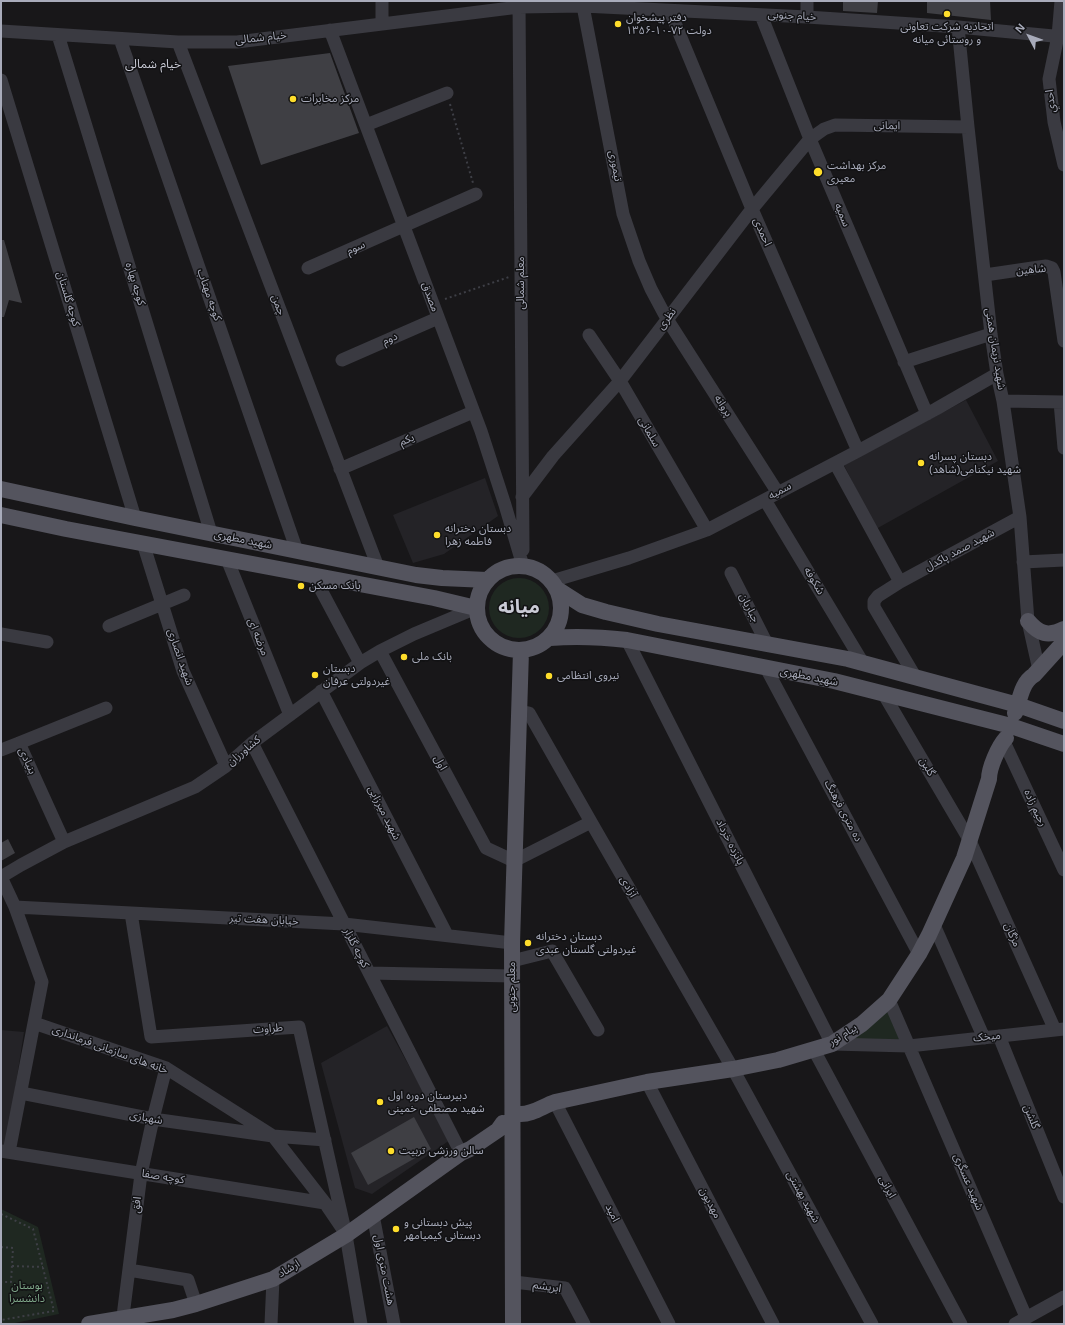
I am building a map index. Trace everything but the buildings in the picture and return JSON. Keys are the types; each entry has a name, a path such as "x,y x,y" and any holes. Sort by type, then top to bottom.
{"main road":[{"name":"شهید مطهری","path":"1,489 135,518 416,575 487,580"},
{"name":"شهید مطهری","path":"1,515 434,598 476,608"},
{"path":"554,585 561,602 561,615 557,627 550,638 541,645 532,649 521,651 507,650 495,644 484,634 478,622 476,608 481,589 487,580 503,569 513,566 523,566 534,568 544,574 554,585 582,605 606,612 658,624 848,659 1018,704 1064,721"},
{"path":"1028,621 1036,630 1048,634 1064,629"},
{"name":"شهید مطهری","path":"550,638 574,636 604,637 627,640 834,681 883,693 1008,737 1064,744"},
{"name":"پیام نور","path":"511,1118 545,1103 553,1103 647,1082 733,1069 778,1060 832,1044 862,1024 889,1000 919,954 934,925 964,858 989,779 989,773 1001,744 1008,737 1019,697 1029,678 1037,672 1064,642"},
{"name":"معلم جنوبی","path":"513,1324 514,1282 511,1118 512,942 521,651"},
{"name":"ارشاد","path":"89,1324 122,1321 173,1310 273,1279 346,1235 462,1152 470,1149 498,1130 511,1118"}],"street":[{"path":"382,1 382,23"},
{"path":"807,1 807,17"},
{"name":"احدي","path":"1061,1 1061,36 1049,79 1054,122 1064,165"},
{"name":"خیام شمالی","path":"1,31 178,42 237,42 519,4"},
{"name":"خیام جنوبی","path":"519,4 807,17 958,27 1061,36"},
{"name":"معلم شمالی","path":"519,4 523,566"},
{"name":"تیموری","path":"583,6 623,214 639,261 651,289 667,319"},
{"name":"احمدی","path":"670,11 752,208 858,451"},
{"name":"سميه","path":"761,15 810,139 927,414"},
{"name":"شهید نریمان همتی","path":"958,27 991,334 1003,401 1020,517 1028,621 1037,672"},
{"name":"مصدق","path":"330,30 473,412 505,505 523,566"},
{"name":"کوچه بهاره","path":"58,35 211,533"},
{"name":"کوچه مهتاب","path":"120,39 297,550"},
{"name":"چمن","path":"178,42 378,567"},
{"name":"کوچه گلستان","path":"1,80 135,518"},
{"path":"366,125 447,94"},
{"name":"ایمانی","path":"810,139 824,129 835,125 968,127"},
{"name":"نظری","path":"522,498 553,456 620,381 752,208 810,139"},
{"name":"سوم","path":"308,268 476,194"},
{"name":"شاهین","path":"985,275 1046,266 1052,268 1054,272 1064,341"},
{"name":"دوم","path":"342,360 438,318"},
{"name":"پروانه","path":"667,319 778,492"},
{"path":"904,362 991,334"},
{"name":"سلمانی","path":"589,335 620,381 707,530"},
{"name":"سمیه","path":"554,585 707,530 927,414 997,374"},
{"path":"1003,401 1062,402 1064,448"},
{"name":"یکم","path":"340,469 473,412"},
{"path":"835,463 900,582"},
{"name":"شکوفه","path":"765,500 863,663"},
{"name":"شهید صمد پاکدل","path":"916,678 874,607 874,601 878,596 900,582 1020,517"},
{"name":"شهید انصاری","path":"144,543 183,671 226,766"},
{"name":"مرضه ای","path":"227,559 290,715"},
{"path":"1023,562 1064,560"},
{"name":"جباریان","path":"731,573 767,644"},
{"path":"313,575 360,663"},
{"path":"109,626 184,595"},
{"name":"کشاورزان","path":"1,877 21,864 64,842 195,787 226,766 252,743 360,663 414,634 476,608"},
{"path":"1,634 47,642"},
{"name":"پانزده خرداد","path":"627,640 832,1044"},
{"name":"اول","path":"380,651 486,848 514,861"},
{"name":"ده متری فرهنگ","path":"766,668 919,954"},
{"name":"شهید میرزایی","path":"321,691 447,935"},
{"name":"گلبن","path":"883,693 970,840"},
{"name":"بنیادی","path":"64,842 19,743 106,708"},
{"name":"آزادی","path":"519,711 529,713 733,1069"},
{"name":"رحیم زاده","path":"1008,737 1064,870"},
{"path":"1,750 19,743"},
{"name":"کوچه گلزار","path":"252,743 462,1152"},
{"path":"514,861 591,822"},
{"name":"مژگان","path":"970,840 1061,1030"},
{"path":"1,877 15,907 42,982 21,1093 5,1152"},
{"name":"خیابان هفت تیر","path":"15,907 344,924 512,942"},
{"name":"طراوت","path":"131,913 151,1037 299,1027 346,1235 361,1324"},
{"path":"934,925 984,1038"},
{"path":"369,973 512,968 552,951 598,1030"},
{"name":"شهید عسگری","path":"889,1000 1026,1317"},
{"name":"خانه های سازمانی فرمانداری","path":"34,1023 166,1068 273,1136 325,1203 346,1235"},
{"name":"میخک","path":"832,1044 909,1046 1061,1030"},
{"name":"گلشن","path":"999,1036 1064,1197"},
{"name":"ایرانی","path":"814,1050 961,1324"},
{"name":"افق","path":"122,1321 142,1174 153,1119 166,1068"},
{"name":"شهید بهشتی","path":"733,1069 872,1324"},
{"name":"مهدیون","path":"647,1082 773,1324"},
{"name":"شهبازی","path":"21,1093 153,1119 273,1136 325,1140"},
{"name":"امید","path":"553,1103 669,1324"},
{"name":"کوچه صفا","path":"5,1152 325,1203"},
{"name":"هشت متری اول","path":"373,1215 394,1324"},
{"path":"129,1270 188,1280 196,1304"},
{"path":"271,1324 273,1279"},
{"name":"ابریشم","path":"514,1282 565,1288 584,1324"},
{"path":"1015,1324 1064,1297"}],"path":[{"path":"447,94 476,194"},
{"path":"432,303 521,272"},
{"path":"1,1214 33,1229 54,1311 1,1320"},
{"path":"1,1247 13,1248 11,1282 1,1282"},
{"path":"12,1266 43,1267"}],"shaded area":[{"name":"دبستان پسرانه شهید نیکنامی(شاهد)","path":"966,400 998,461 876,529 844,465"},
{"name":"دبستان دخترانه فاطمه زهرا","path":"485,478 498,516 444,554 413,563 393,515"},
{"name":"دبیرستان دوره اول شهید مصطفی خمینی","path":"387,1026 450,1140 372,1194 355,1188 321,1063"},
{"path":"1,1030 24,1032 6,1147 1,1146"}],"green space":[{"path":"519,578 536,583 544,591 549,608 544,625 536,633 519,638 502,633 494,625 489,608 494,591 502,583"},
{"path":"887,1007 903,1042 845,1040"},
{"name":"بوستان دانشسرا","path":"1,1209 38,1227 59,1314 10,1324 1,1324"}],"place":[{"name":"اتحادیه شرکت تعاونی و روستائی میانه","path":"947,14"},
{"name":"دفتر پیشخوان دولت ۷۲-۱۰-۱۳۵۶","path":"618,24"},
{"name":"مرکز مخابرات","path":"293,99"},
{"name":"مرکز بهداشت معیری","path":"818,172"},
{"name":"دبستان پسرانه شهید نیکنامی(شاهد)","path":"921,463"},
{"name":"دبستان دخترانه فاطمه زهرا","path":"437,535"},
{"name":"بانک مسکن","path":"301,586"},
{"name":"بانک ملی","path":"404,657"},
{"name":"دبستان غیردولتی عرفان","path":"315,675"},
{"name":"نیروی انتظامی","path":"549,676"},
{"name":"دبستان دخترانه غیردولتی گلستان عبدی","path":"528,943"},
{"name":"دبیرستان دوره اول شهید مصطفی خمینی","path":"380,1102"},
{"name":"سالن ورزشی تربیت","path":"391,1151"},
{"name":"پیش دبستانی و دبستانی کیمیامهر","path":"396,1229"}],"district":[{"name":"خیام شمالی","path":"153,65"},
{"name":"میانه","path":"519,608"}]}
